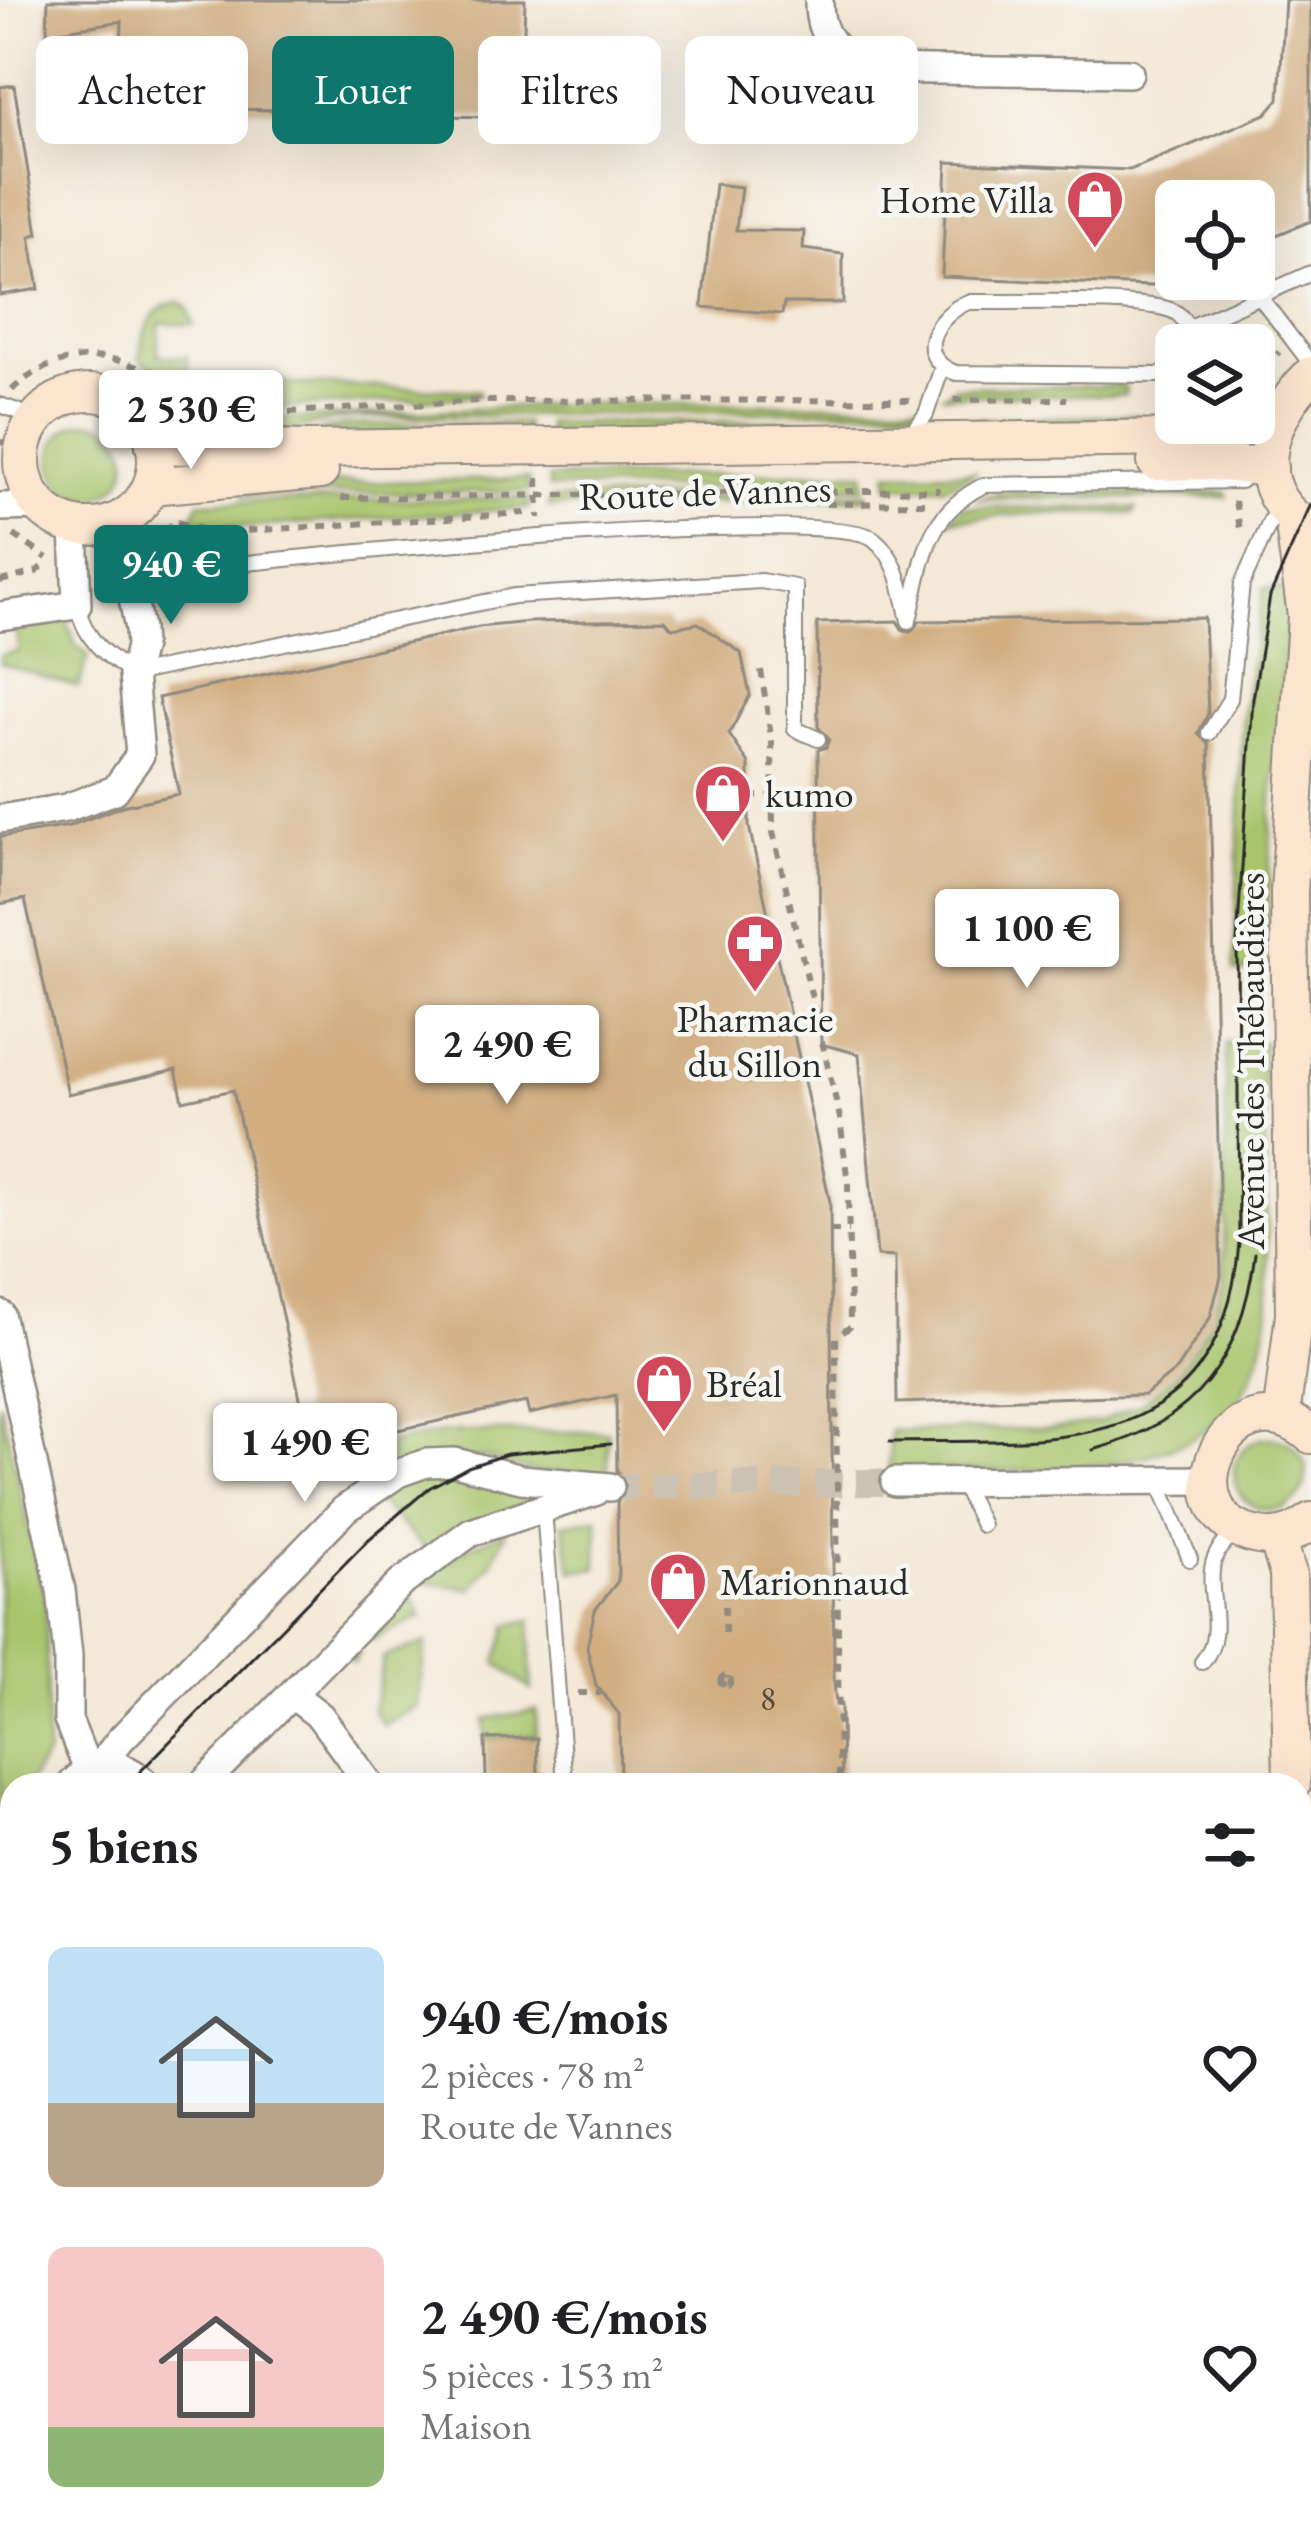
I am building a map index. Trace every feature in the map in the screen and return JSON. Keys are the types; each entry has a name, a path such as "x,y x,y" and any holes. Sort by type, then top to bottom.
{"main road":[{"path":"1276,418 1311,375"},
{"path":"107,396 138,415 154,445 151,485 104,547 60,521 16,473 68,397 107,396"},
{"name":"Route de Vannes","path":"151,485 197,465 908,440 1191,438 1276,418"},
{"name":"Avenue des Thébaudières","path":"1276,418 1306,616 1307,696 1292,819 1300,922 1296,1426"},
{"name":"Route de Vannes","path":"154,445 197,465 306,471 1205,461 1285,500"},
{"path":"1292,1773 1288,1574 1260,1534 1218,1509 1210,1480 1219,1445 1235,1428 1257,1419 1296,1426"},
{"path":"1260,1534 1291,1534 1311,1521"}],"street":[{"path":"819,0 823,35 841,54 869,69 1129,73"},
{"path":"0,616 76,605 61,561 104,547 140,629 133,674 140,755 115,790 66,808 0,819"},
{"path":"0,1314 61,1590 68,1656 65,1704 87,1773"},
{"path":"88,1773 328,1527 376,1486 426,1463 455,1462 521,1479 610,1486 471,1532 432,1558 400,1584 214,1773"},
{"path":"895,1482 1210,1480"},
{"path":"292,1695 320,1716 361,1773"},
{"path":"94,1773 127,1768 133,1773"}],"lane":[{"path":"1275,290 1311,273"},
{"path":"1197,324 1253,300"},
{"path":"1262,300 1311,364"},
{"path":"1155,375 956,374 934,358 932,339 944,314 968,302 1148,305 1177,313 1185,324"},
{"path":"908,440 931,402 943,368"},
{"path":"0,404 16,473"},
{"path":"984,485 1285,500 1242,584 1230,699 1208,733"},
{"name":"Route de Vannes","path":"104,547 415,545 782,526 849,529 872,537 896,566 909,621 928,542 938,521 952,503 984,485"},
{"path":"76,605 82,627 98,650 133,674 514,596 761,581 795,587 795,729 818,739"},
{"path":"1158,1480 1190,1559"},
{"path":"961,1481 982,1525"},
{"path":"544,1509 564,1773"},
{"path":"1202,1662 1213,1649 1217,1632 1210,1567 1218,1549 1260,1534"}],"path":[{"path":"0,404 27,376 77,357 141,369 162,383 189,417 197,465 185,510 150,545 104,547"},
{"path":"273,413 478,401 1078,399"},
{"path":"1143,399 1155,399"},
{"path":"0,581 61,561 16,473"},
{"path":"339,498 939,490 984,485"},
{"path":"761,670 772,743 773,832 840,1118 848,1184 850,1327 836,1337 839,1773"},
{"path":"749,796 772,796"},
{"path":"830,1230 849,1230"},
{"path":"725,1588 725,1636"},
{"path":"584,1693 601,1693"}],"green space":[{"path":"180,302 188,308 193,325 159,323 158,355 188,357 187,379 479,391 479,396 198,413 171,379 140,359 155,314"},
{"path":"1125,386 1125,395 944,395 954,387"},
{"path":"572,404 919,404 918,409 346,418 291,430 231,426 231,422"},
{"path":"1135,415 1155,421 930,428 939,420"},
{"path":"866,420 867,434 547,435 547,423"},
{"path":"89,422 104,424 116,433 125,445 125,475 116,487 104,496 89,498 74,496 62,487 53,475 51,460 53,445 62,433 74,424"},
{"path":"525,423 525,438 317,432 343,425"},
{"path":"864,472 864,487 549,488 549,478"},
{"path":"977,472 944,487 888,486 888,473"},
{"path":"528,479 528,491 241,495 288,484"},
{"path":"1226,492 1227,497 976,499 1000,493"},
{"path":"866,493 866,498 549,507 550,499"},
{"path":"528,498 529,508 216,529 190,521 200,502"},
{"path":"963,507 1136,508 1133,514 1046,513 949,520"},
{"path":"182,532 215,542 216,552 226,556 163,567 135,562"},
{"path":"1264,588 1289,588 1290,599 1272,799 1266,971 1234,971 1243,714"},
{"path":"67,621 76,646 89,656 78,687 0,663 0,655 19,651 15,630"},
{"path":"1263,1042 1269,1311 1260,1352 1244,1390 1216,1422 1178,1445 1133,1459 1030,1470 889,1470 890,1431 1053,1429 1099,1422 1140,1404 1177,1374 1213,1319 1224,1279 1226,1043"},
{"path":"0,1402 46,1603 47,1754 35,1773 0,1773"},
{"path":"459,1432 608,1432 608,1473 537,1473 484,1457 361,1485 343,1466 398,1441"},
{"path":"1270,1438 1296,1448 1306,1474 1296,1500 1270,1510 1244,1500 1234,1474 1244,1448"},
{"path":"444,1475 507,1490 549,1492 425,1549 374,1498 398,1486"},
{"path":"598,1518 597,1568 572,1571 563,1524"},
{"path":"506,1532 491,1564 471,1589 418,1581 459,1552"},
{"path":"418,1581 409,1593 422,1616 373,1639 367,1633 353,1646 359,1653 353,1662 343,1652"},
{"path":"531,1620 531,1690 497,1663 508,1625"},
{"path":"426,1643 417,1707 383,1725 373,1710 384,1657"},
{"path":"536,1710 537,1736 485,1738 485,1719"}],"building":[{"path":"48,0 525,0 524,36 478,36 478,117 454,116 454,36 272,36 272,110 248,109 248,36 121,36 122,21 47,33"},
{"path":"1285,0 1311,0 1311,221 1275,236 1275,180 1155,180 1155,284 942,277 947,162 1130,170 1266,114 1279,99"},
{"path":"14,85 38,234 30,236 39,289 0,295 0,87"},
{"path":"715,184 741,187 736,230 804,231 803,249 843,254 843,303 784,303 782,314 702,307"},
{"path":"1204,618 1208,714 1198,734 1209,744 1221,1277 1210,1318 1175,1371 1145,1395 897,1403 895,1257 877,1256 859,1054 821,1044 818,750 829,739 818,727 817,623 897,621 910,632 920,621"},
{"path":"665,620 672,628 698,623 741,653 750,695 729,734 749,764 749,826 830,1202 834,1681 836,1705 841,1705 842,1773 620,1773 619,1714 596,1685 587,1647 595,1610 618,1581 617,1503 628,1487 617,1471 616,1395 529,1414 526,1402 269,1458 263,1469 247,1479 228,1475 218,1458 230,1433 268,1430 266,1421 303,1412 233,1090 183,1101 176,1070 68,1094 25,899 0,904 0,837 69,826 122,806 179,794 158,698 479,627"},
{"path":"537,1738 538,1773 486,1773 485,1739"}],"tunnel":[{"path":"610,1487 895,1482"}],"tram line":[{"path":"890,1442 1012,1440 1120,1424 1164,1401 1200,1366 1225,1314 1239,1243 1237,943 1253,699 1270,596 1311,504"},
{"path":"1093,1450 1161,1422 1208,1380 1239,1324 1255,1253"},
{"path":"139,1773 368,1540 429,1488 468,1467 507,1454 610,1444"}],"place":[{"name":"Home Villa","path":"1095,250"},
{"name":"kumo","path":"723,844"},
{"name":"Pharmacie du Sillon","path":"755,994"},
{"name":"Bréal","path":"664,1434"},
{"name":"Marionnaud","path":"678,1632"}]}
